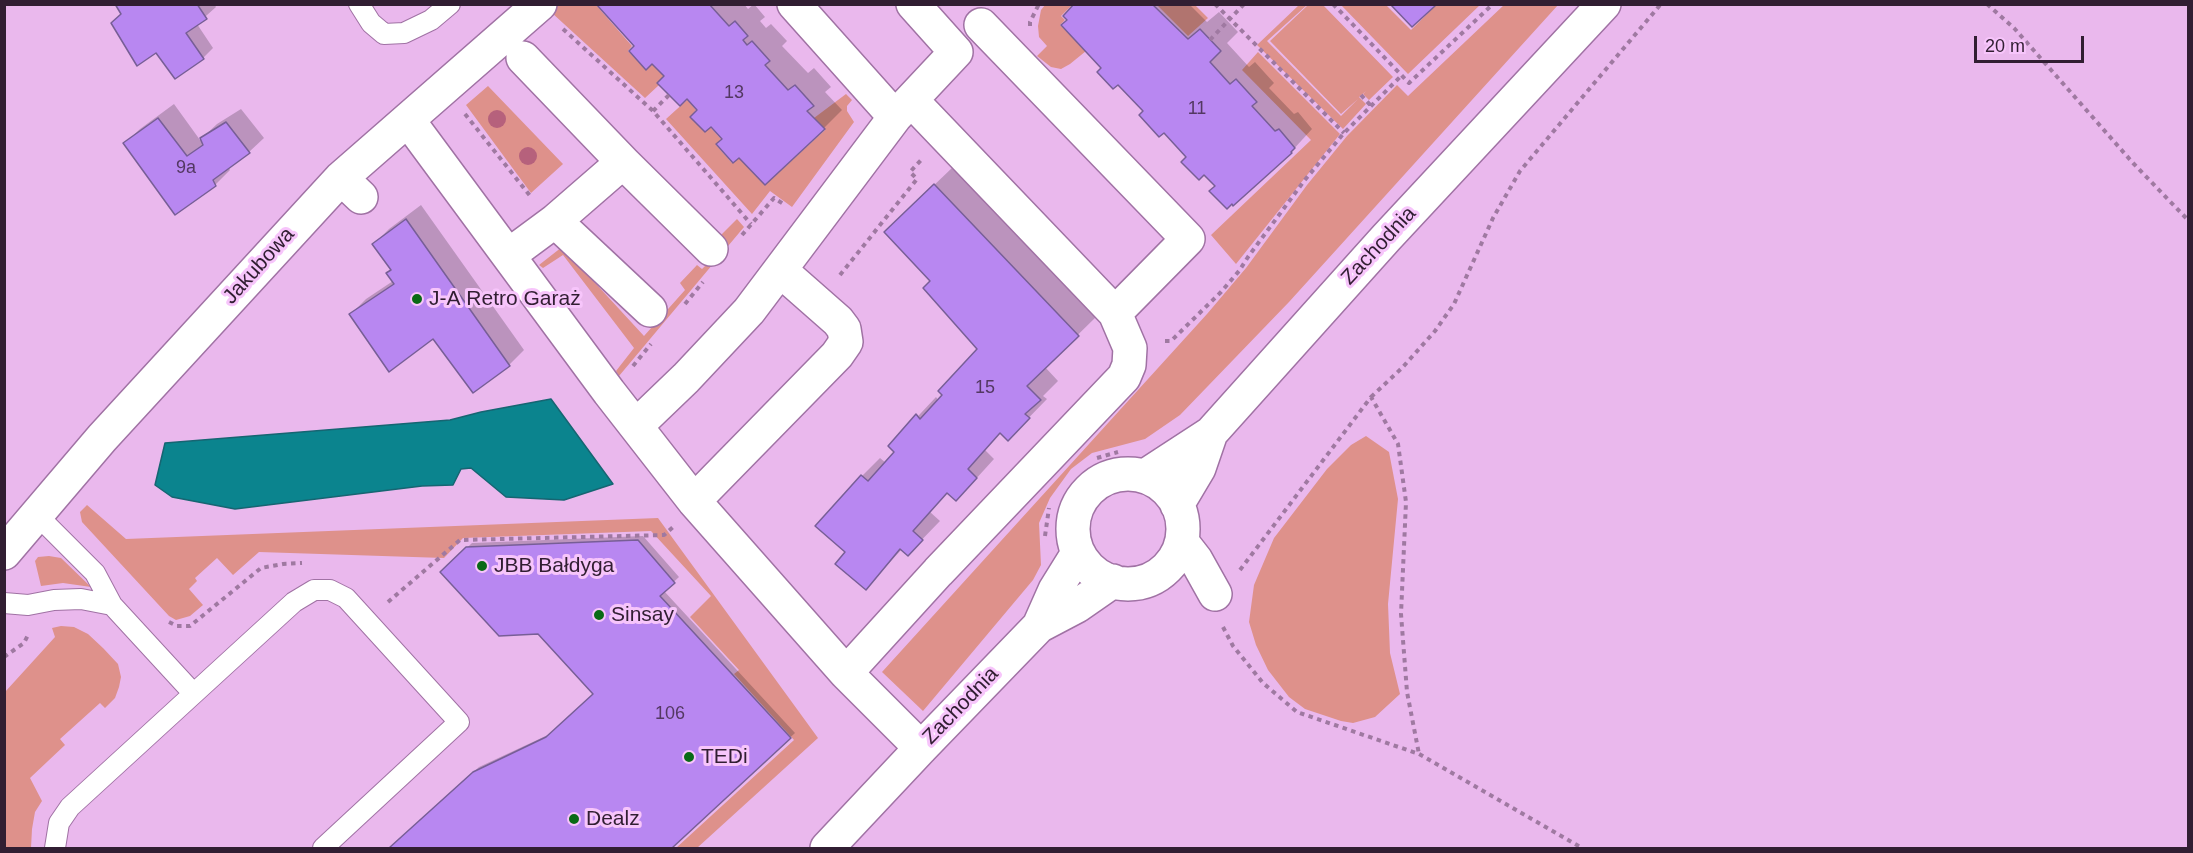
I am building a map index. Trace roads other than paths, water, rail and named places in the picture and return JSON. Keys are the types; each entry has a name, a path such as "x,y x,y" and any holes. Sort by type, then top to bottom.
{"street":[{"path":"794,4 904,109 946,135 1115,313 1130,348 1129,365 1124,377 938,572 846,673"},
{"path":"913,4 956,52"},
{"name":"Zachodnia","path":"1145,476 1211,433 1386,238 1604,4"},
{"name":"Jakubowa","path":"4,553 102,438 351,188 408,120 550,15"},
{"path":"636,426 686,378 741,319 904,109 989,15 1017,60 1188,239 1115,313"},
{"path":"523,58 623,162 719,255"},
{"path":"408,120 609,392 697,504 846,673 921,747"},
{"path":"509,255 555,221 623,162"},
{"path":"555,221 662,319"},
{"path":"697,504 846,342 844,329 819,303 780,270"},
{"path":"1178,505 1199,468 1211,433"},
{"path":"1128,473 1145,476 1161,484 1173,496 1181,512 1184,530 1178,565 1141,583 1122,584 1104,579 1089,569 1078,553 1073,535 1074,516 1081,499 1094,485 1110,476 1128,473"},
{"name":"Zachodnia","path":"828,849 921,747 1039,626 1078,553"},
{"path":"1178,565 1217,607"},
{"path":"1039,626 1077,606 1113,581"}],"lane":[{"path":"359,4 371,23 384,34 404,33 430,20 450,4"},
{"path":"37,515 95,573 112,605 193,693"},
{"path":"55,849 59,823 70,807 294,602 314,590 330,590 346,598 459,722 323,849"},
{"path":"4,603 28,605 74,599 112,605"}],"place":[{"name":"J-A Retro Garaż","path":"417,299"},
{"name":"JBB Bałdyga","path":"482,566"},
{"name":"Sinsay","path":"599,615"},
{"name":"TEDi","path":"689,757"},
{"name":"Dealz","path":"574,819"}]}
